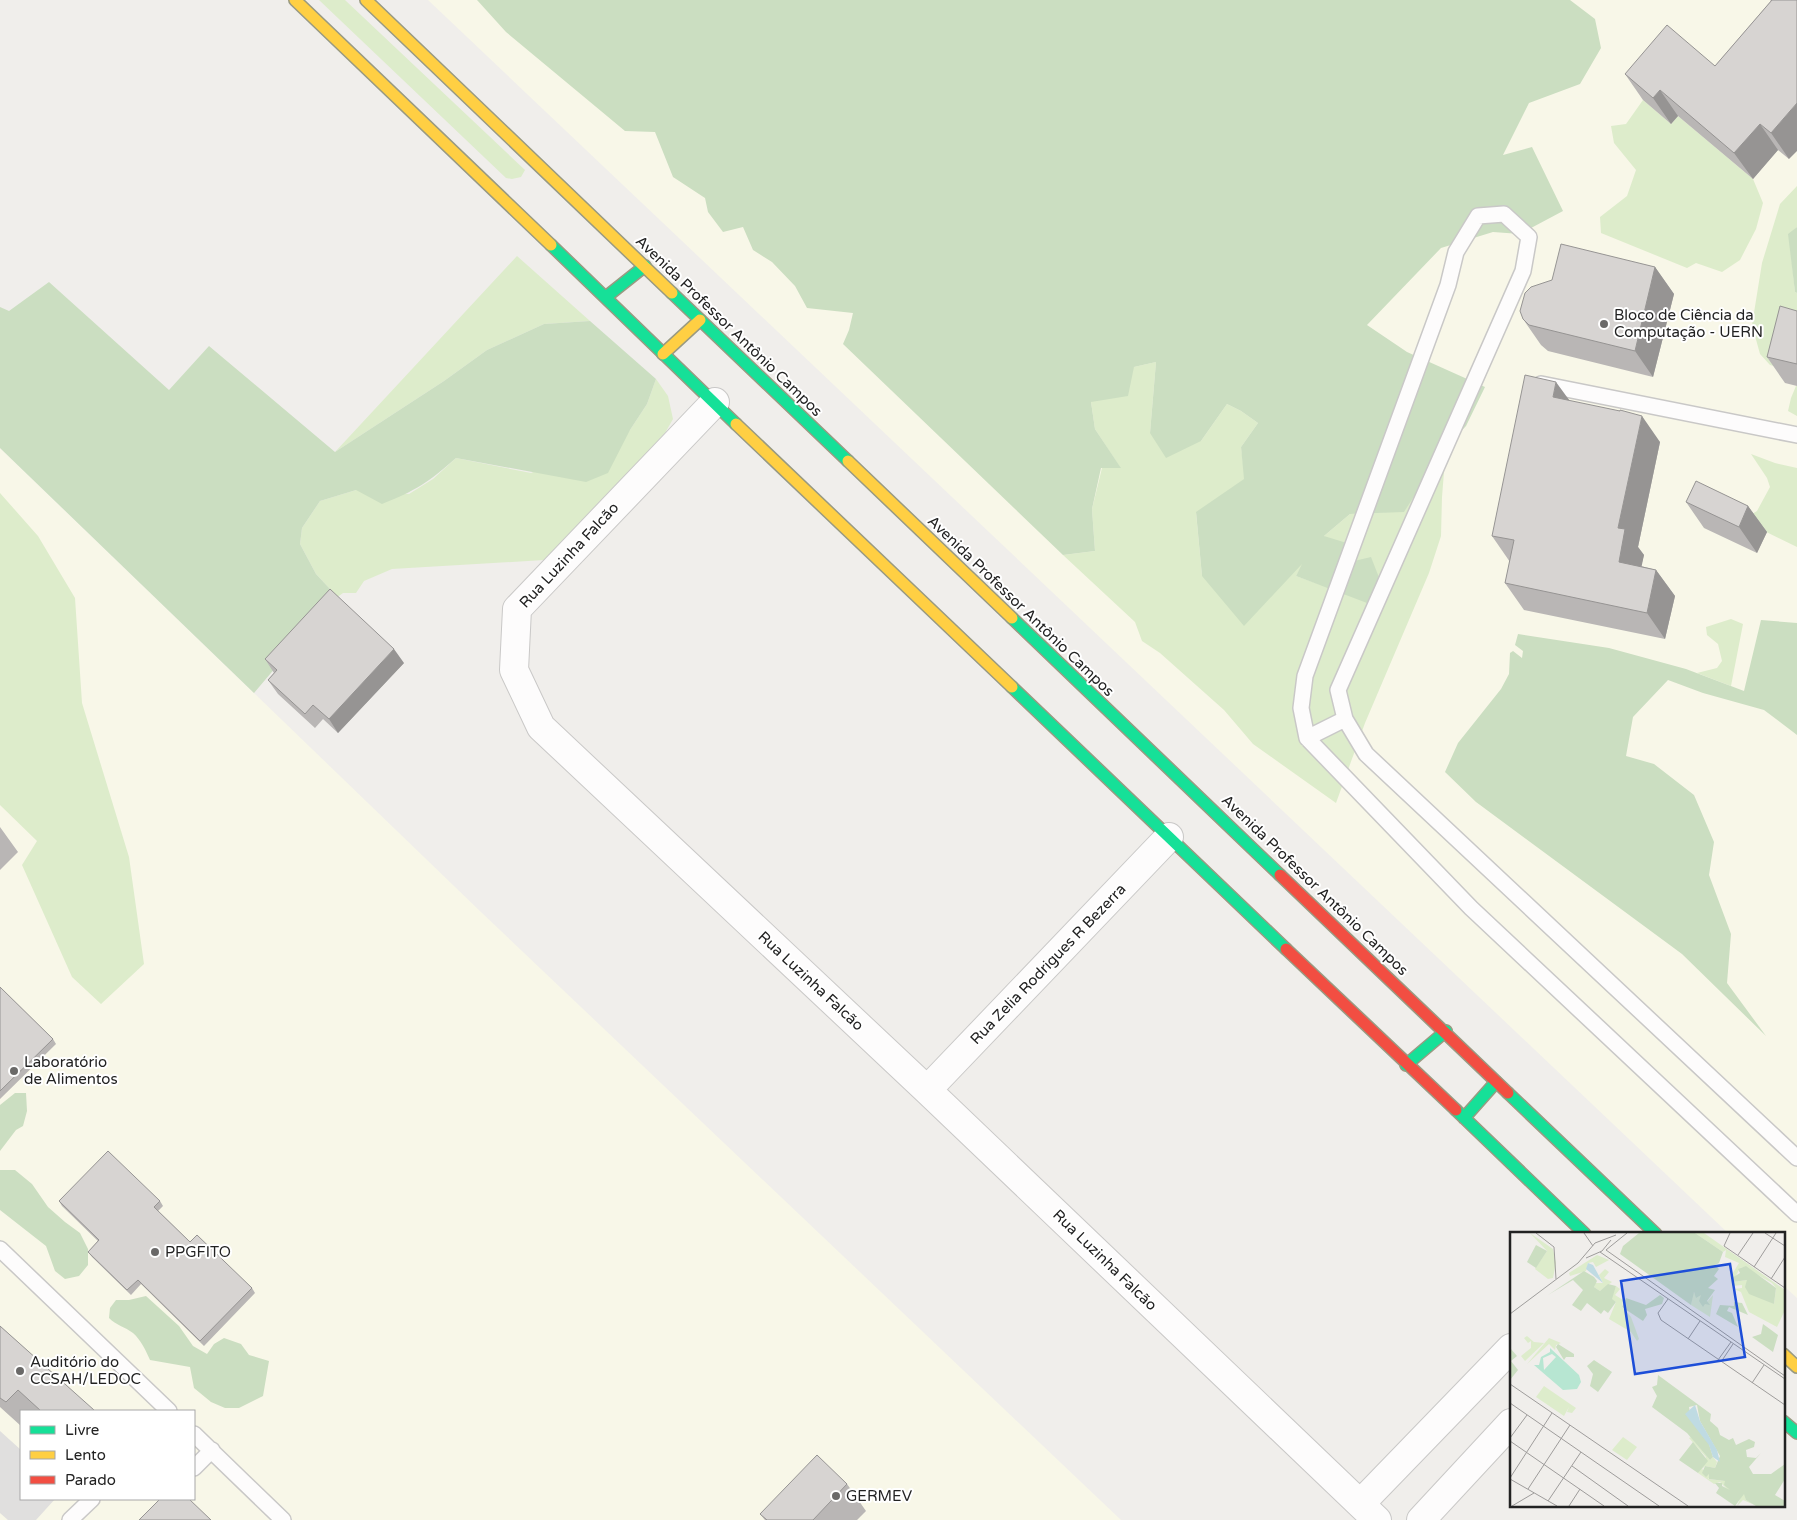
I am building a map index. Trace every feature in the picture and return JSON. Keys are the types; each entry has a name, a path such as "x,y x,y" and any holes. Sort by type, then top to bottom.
{"street":[{"path":"295,0 1406,1065 1583,1232"},
{"name":"Avenida Professor Antônio Campos","path":"366,0 1446,1031 1496,1082 1654,1232"},
{"path":"606,298 645,266"},
{"path":"663,354 700,320"},
{"name":"Rua Luzinha Falcão","path":"715,402 517,609 514,670 541,727 928,1090 1369,1512"},
{"name":"Rua Zelia Rodrigues R Bezerra","path":"928,1090 1170,837"},
{"path":"1406,1065 1446,1031"},
{"path":"1464,1118 1496,1082"},
{"path":"1369,1512 1510,1349"},
{"path":"1784,1355 1797,1367"},
{"path":"1784,1422 1797,1433"},
{"path":"1421,1520 1510,1424"}],"lane":[{"path":"1797,1158 1366,754 1344,719 1338,690 1523,271 1529,237 1504,214 1478,216 1456,252 1448,285 1305,676 1301,708 1307,738 1471,908 1797,1214"},
{"path":"1527,381 1797,435"},
{"path":"1307,738 1344,719"},
{"path":"0,1249 168,1410"},
{"path":"195,1435 283,1520"},
{"path":"195,1467 212,1450"},
{"path":"70,1520 91,1500"}],"shaded area":[{"path":"428,0 1797,0 1797,1298 1784,1286 1784,1232 1727,1232"},
{"path":"0,448 482,913 1121,1520 0,1520"},
{"path":"0,1431 20,1449 20,1500 54,1500 36,1520 8,1520 0,1513"}],"green space":[{"path":"319,0 345,0 525,170 521,177 506,178"},
{"path":"477,0 1570,0 1595,19 1601,48 1580,84 1529,103 1503,155 1532,147 1563,211 1520,234 1493,232 1441,248 1367,325 1407,352 1485,387 1466,426 1446,447 1404,512 1350,514 1324,536 1350,544 1350,562 1371,557 1380,580 1367,603 1296,576 1302,564 1244,626 1202,576 1196,512 1244,479 1241,447 1258,423 1227,404 1201,441 1166,458 1150,433 1156,362 1134,367 1128,396 1091,402 1095,429 1121,468 1101,468 1092,509 1095,551 1063,555 843,344 853,313 807,308 795,286 772,262 753,250 743,227 723,232 708,212 705,198 673,177 655,132 625,131 506,32"},
{"path":"1643,100 1671,124 1678,116 1753,179 1763,203 1756,229 1740,260 1722,272 1696,263 1687,268 1601,233 1600,217 1627,196 1636,170 1614,143 1611,126 1626,124"},
{"path":"1797,186 1797,227 1789,235 1795,292 1797,293 1797,337 1789,370 1770,365 1760,354 1752,325 1762,263 1780,204"},
{"path":"1797,227 1797,293 1795,292 1788,234"},
{"path":"517,256 590,321 544,324 487,350 444,381 335,452"},
{"path":"49,282 169,390 209,346 335,452 444,381 487,350 544,324 590,321 656,379 647,404 630,430 608,473 586,482 456,458 421,485 404,495 382,504 356,490 320,501 302,528 300,544 316,574 330,589 332,601 254,693 0,448 0,307 9,311"},
{"path":"1156,362 1150,433 1201,441 1227,404 1258,423 1241,447 1245,479 1196,513 1202,576 1305,561 1296,576 1321,585 1349,562 1324,536 1350,514 1404,511 1446,447 1441,536 1429,573 1365,723 1336,803 1253,744 1224,710 1160,653 1142,641 1135,622 1063,555 1095,551 1092,509 1102,468 1120,467 1095,429 1091,402 1134,367"},
{"path":"656,379 668,396 673,419 665,433 589,516 544,560 392,569 364,581 356,593 343,593 332,601 330,589 316,574 300,544 302,528 320,501 356,490 409,494 433,479 456,458 531,473 630,430 647,404"},
{"path":"1797,386 1797,416 1788,411"},
{"path":"1751,454 1775,463 1797,468 1797,547 1742,520 1757,511 1770,487 1767,478"},
{"path":"0,493 38,536 75,598 82,703 129,857 144,964 101,1004 72,977 22,865 37,841 0,805"},
{"path":"1731,619 1743,624 1731,686 1697,673 1717,668 1722,661 1718,644 1707,635 1706,627"},
{"path":"1761,620 1797,623 1797,735 1764,710 1703,693 1668,680 1633,717 1626,756 1654,764 1694,795 1714,842 1709,875 1731,934 1727,983 1766,1036 1682,954 1476,802 1445,772 1458,743 1501,689 1509,674 1510,653 1513,651 1522,658 1523,651 1515,645 1518,634 1609,648 1686,669 1744,691"},
{"path":"15,1093 26,1093 27,1111 23,1126 16,1130 0,1151 0,1105"},
{"path":"0,1170 15,1170 32,1184 48,1207 80,1233 88,1249 88,1265 79,1276 65,1279 55,1271 46,1246 0,1210"},
{"path":"146,1296 179,1326 193,1346 207,1354 214,1344 224,1338 241,1344 249,1355 269,1361 263,1396 239,1408 225,1408 211,1402 194,1388 190,1367 150,1360 136,1336 109,1318 110,1308 116,1300 129,1300"}],"building":[{"path":"1772,0 1797,0 1797,103 1771,133 1760,124 1734,153 1660,90 1653,98 1625,74 1667,25 1715,66"},
{"path":"1561,244 1655,267 1635,351 1529,325 1523,319 1520,311 1525,293 1531,287 1552,280"},
{"path":"1780,306 1797,311 1797,364 1767,357"},
{"path":"1525,375 1556,382 1553,397 1642,416 1618,528 1625,529 1619,562 1656,570 1647,613 1505,583 1514,540 1492,536"},
{"path":"1696,481 1748,506 1739,527 1686,502"},
{"path":"330,589 394,649 329,719 313,705 305,714 268,680 277,670 265,659"},
{"name":"Laboratório de Alimentos","path":"0,987 53,1039 0,1091"},
{"name":"PPGFITO","path":"108,1151 160,1201 154,1207 190,1242 197,1235 252,1288 200,1341 138,1280 127,1290 88,1252 99,1240 59,1201"},
{"name":"Auditório do CCSAH/LEDOC","path":"0,1326 94,1410 40,1410 18,1390 6,1402 0,1398"},
{"path":"817,1455 847,1484 813,1520 767,1520 760,1514"},
{"path":"159,1500 190,1500 211,1520 139,1520"}],"traffic: fast":[{"path":"551,245 736,424"},
{"path":"606,297 645,266"},
{"path":"672,293 848,461"},
{"path":"1012,618 1280,875"},
{"path":"1012,687 1286,949"},
{"path":"1406,1065 1446,1031"},
{"path":"1464,1118 1496,1082"},
{"path":"1508,1093 1654,1232"},
{"path":"1456,1110 1583,1232"},
{"path":"1784,1422 1797,1433"}],"traffic: slow":[{"path":"295,0 551,245"},
{"path":"366,0 672,293"},
{"path":"663,354 700,320"},
{"path":"736,424 1012,687"},
{"path":"848,461 1012,618"},
{"path":"1784,1355 1797,1367"}],"traffic: jam":[{"path":"1280,875 1508,1093"},
{"path":"1286,949 1456,1110"}],"place":[{"name":"Bloco de Ciência da Computação - UERN","path":"1604,324"},
{"name":"Laboratório de Alimentos","path":"14,1071"},
{"name":"PPGFITO","path":"155,1252"},
{"name":"Auditório do CCSAH/LEDOC","path":"20,1371"},
{"name":"GERMEV","path":"836,1496"}]}
